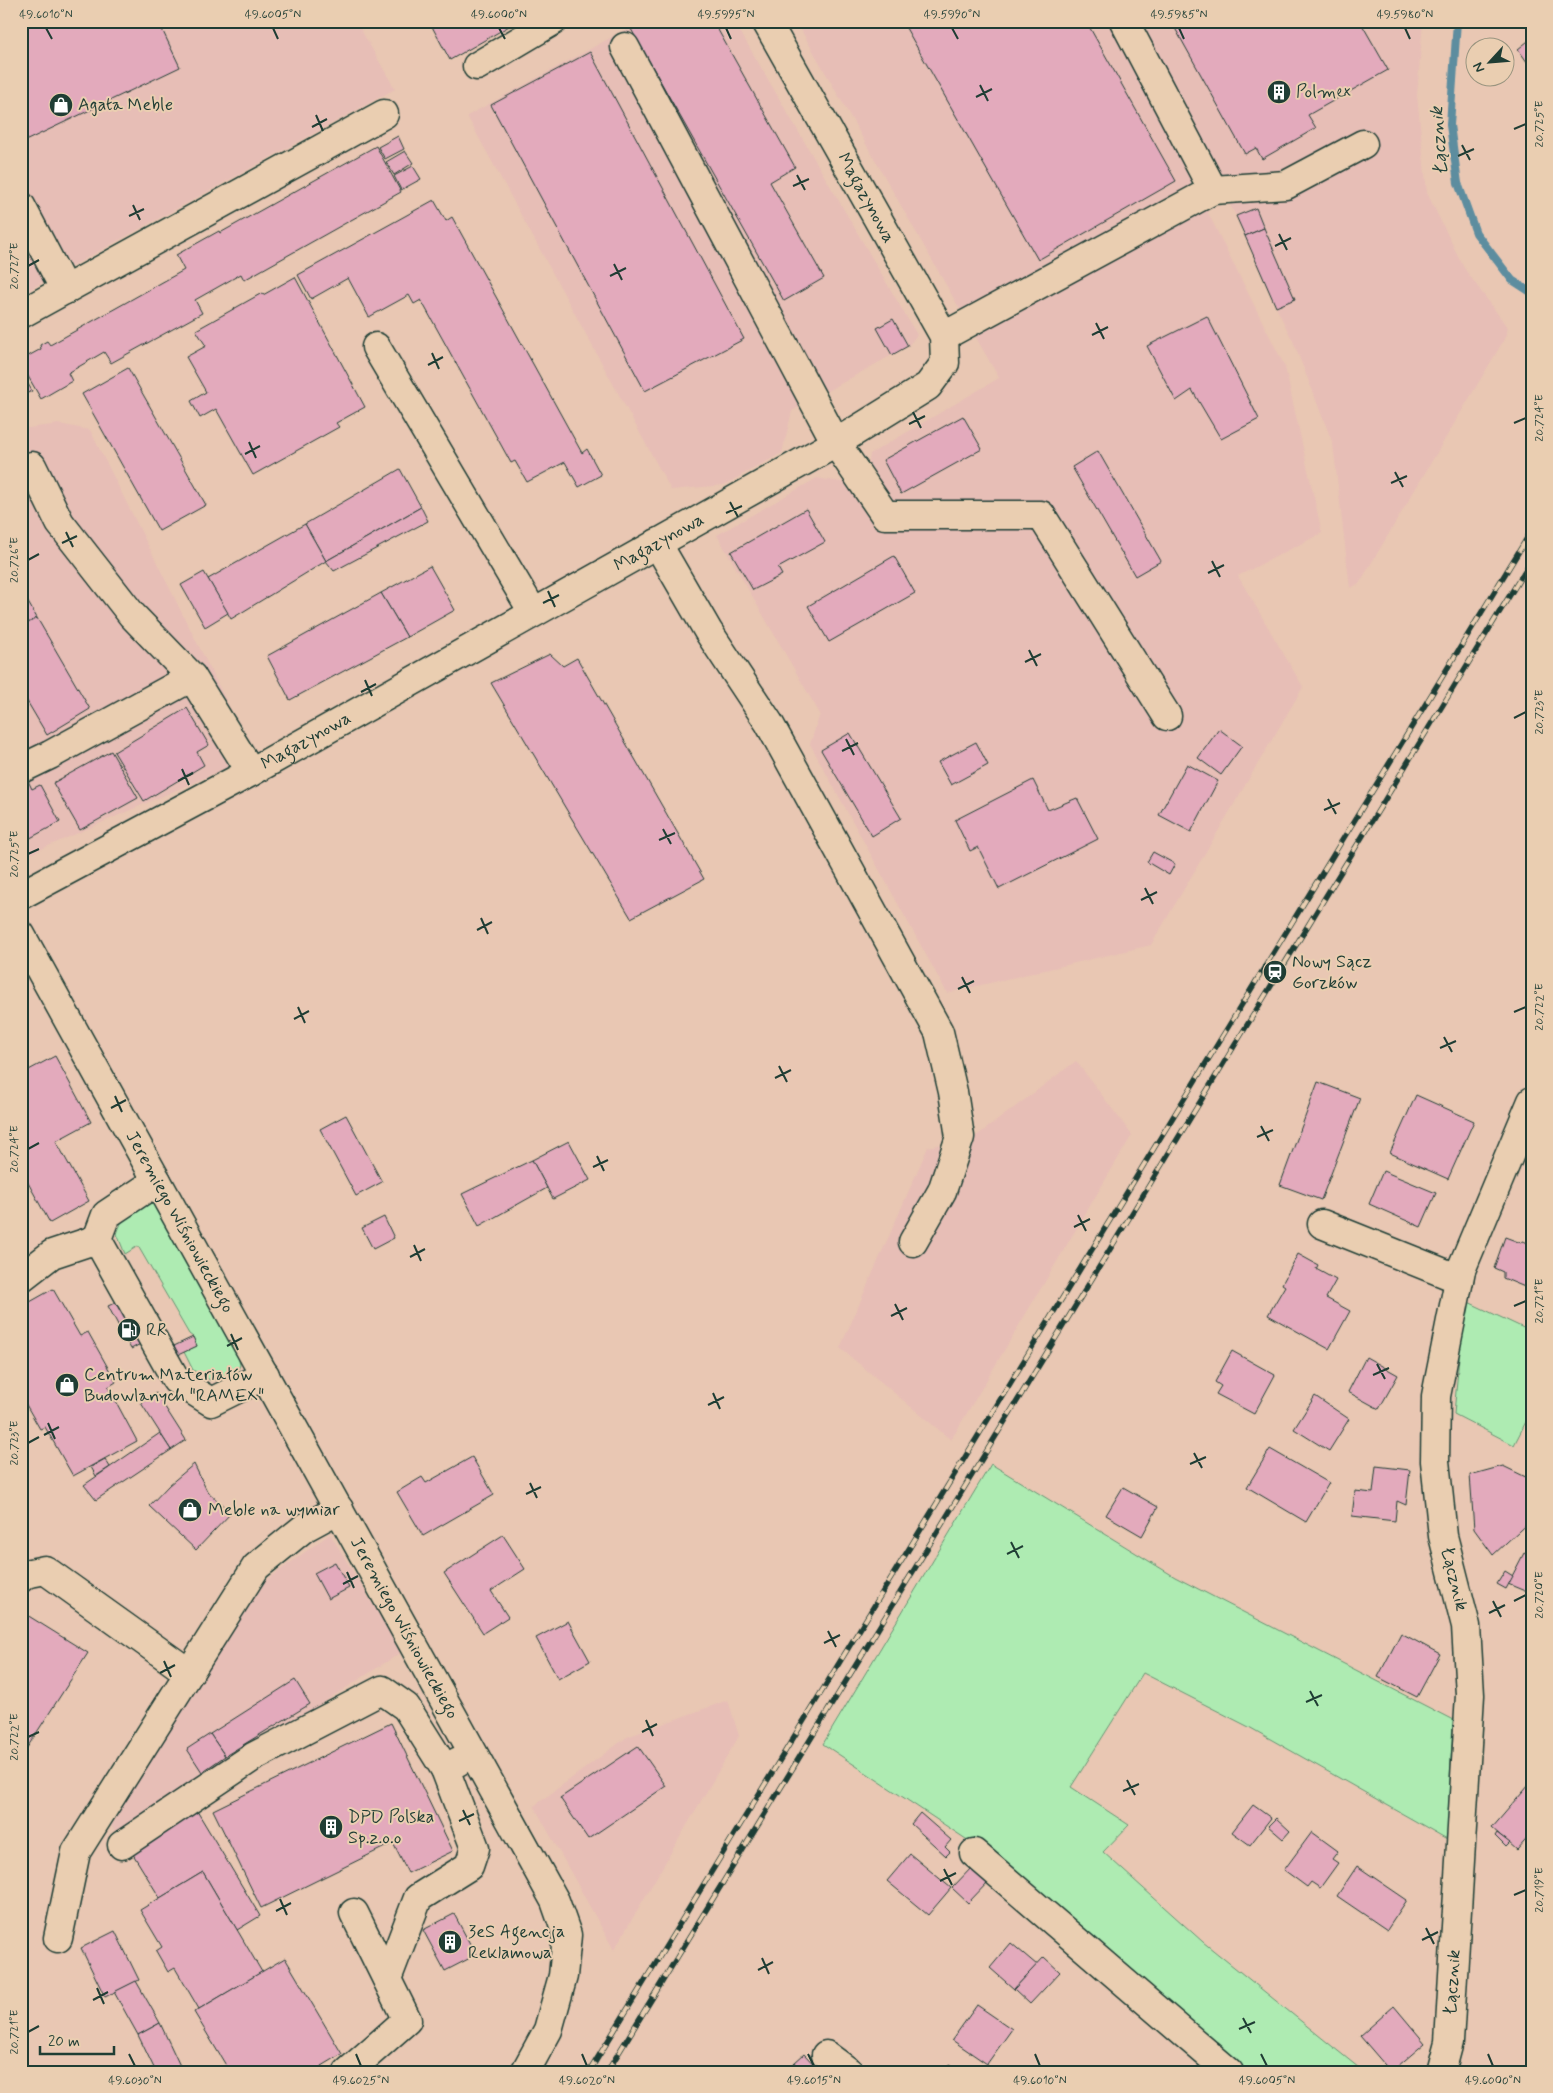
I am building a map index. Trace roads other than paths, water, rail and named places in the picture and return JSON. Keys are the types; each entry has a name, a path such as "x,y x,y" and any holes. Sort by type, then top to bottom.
{"street":[{"path":"477,66 553,21"},
{"name":"Magazynowa","path":"21,894 251,772 836,443 928,386 945,363 944,336 766,21"},
{"path":"1124,21 1213,190"},
{"path":"625,47 836,443 885,515 1042,515 1167,716"},
{"path":"21,314 384,114"},
{"path":"944,336 1213,190 1286,185 1363,144"},
{"path":"21,206 65,290"},
{"path":"376,347 533,612"},
{"path":"32,466 60,523 132,615 192,677 251,772"},
{"path":"657,543 708,631 768,723 939,1032 954,1092 960,1137 942,1191 913,1242"},
{"path":"21,769 192,677"},
{"name":"Jeremiego Wiśniowieckiego","path":"21,935 555,1901 568,1935 563,1976 548,2030 525,2072"},
{"name":"Łącznik","path":"1441,2072 1449,2042 1470,1695 1466,1626 1444,1536 1436,1460 1436,1396 1461,1270 1532,1101"},
{"path":"21,1278 52,1254 96,1239 106,1215 157,1181"},
{"path":"1322,1224 1459,1279"},
{"path":"96,1239 176,1380 211,1402 264,1375"},
{"path":"58,1938 76,1852 256,1567 304,1528 339,1510"},
{"path":"21,1578 25,1574 45,1570 189,1673"},
{"path":"122,1845 253,1757 382,1690 406,1706 445,1769 475,1848 469,1866 418,1898 387,1979"},
{"path":"445,1769 474,1753"},
{"path":"974,1853 1229,2072"},
{"path":"348,2072 408,2020 354,1913"},
{"path":"826,2055 850,2072"}],"waterway":[{"name":"Łącznik","path":"1457,21 1450,125 1458,183 1476,233 1512,280 1532,293"}],"railway":[{"path":"589,2072 1532,530"},
{"path":"607,2072 1532,559"}],"place":[{"name":"Polmex","path":"1279,92"},
{"name":"Agata Meble","path":"61,105"},
{"name":"Nowy Sącz Gorzków","path":"1275,972"},
{"name":"RR","path":"129,1330"},
{"name":"Centrum Materiałów Budowlanych \"RAMEX\"","path":"67,1385"},
{"name":"Meble na wymiar","path":"190,1510"},
{"name":"DPD Polska Sp.z.o.o","path":"331,1827"},
{"name":"3eS Agencja Reklamowa","path":"450,1942"}]}
